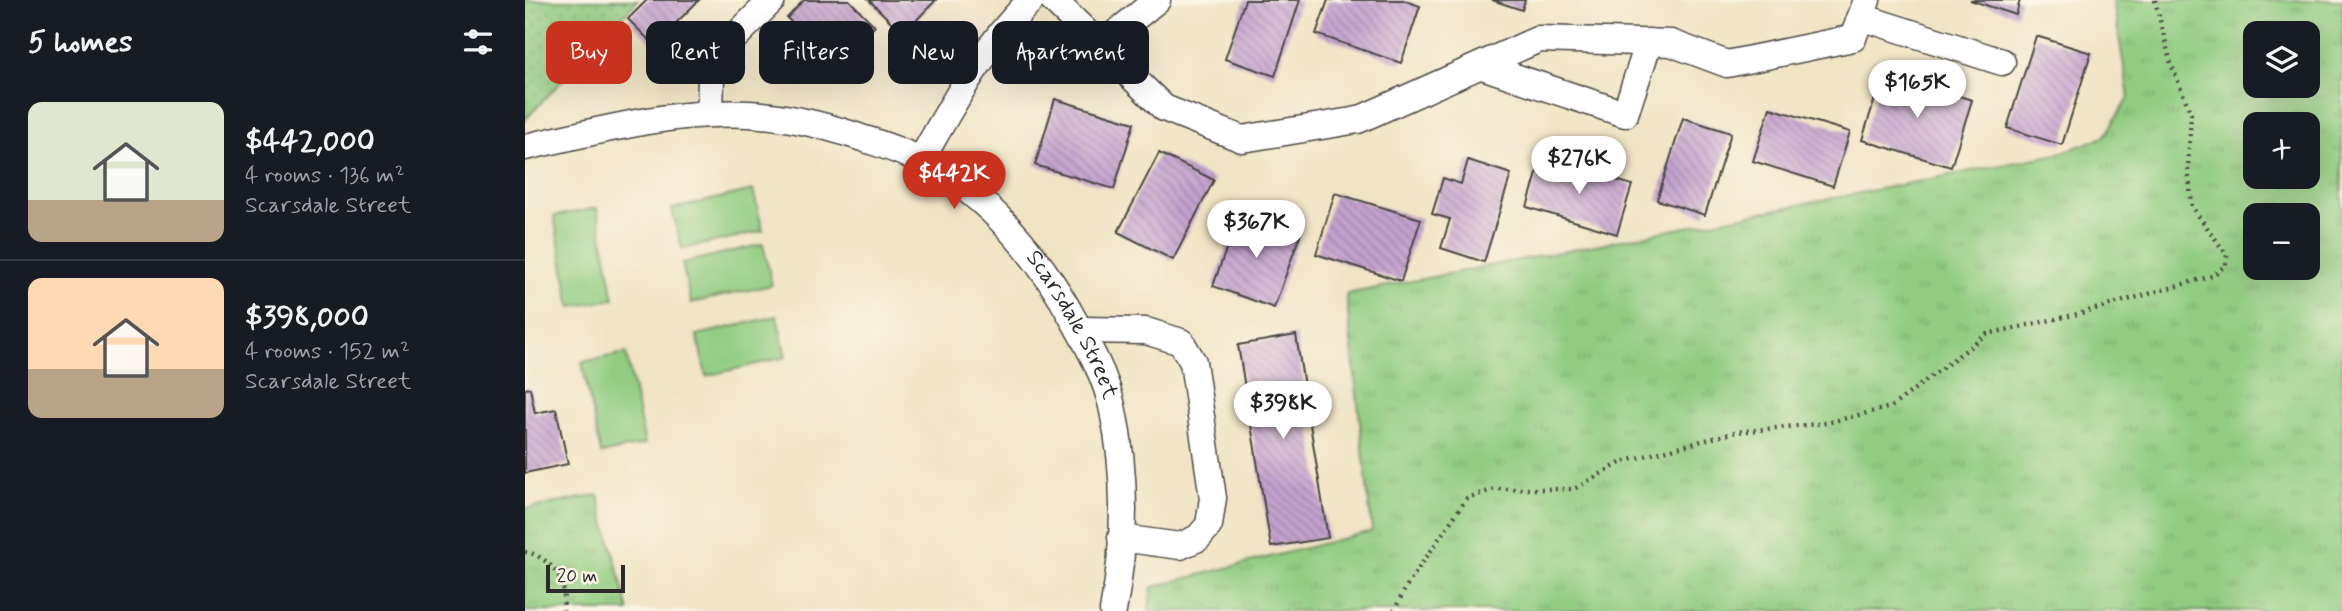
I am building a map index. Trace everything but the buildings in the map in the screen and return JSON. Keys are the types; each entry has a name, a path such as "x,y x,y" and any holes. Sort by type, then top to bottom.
{"street":[{"path":"710,113 711,76 715,57 772,0"},
{"path":"921,160 968,77 1002,29 1031,0"},
{"path":"1053,0 1074,21"},
{"path":"1131,21 1157,0"},
{"path":"1139,84 1164,108 1242,139 1358,120 1539,39 1671,43 1727,64 1853,38 1864,8 2002,62"},
{"path":"1482,66 1625,114 1649,42"},
{"name":"Scarsdale Street","path":"525,147 670,116 751,114 792,119 832,129 921,160 980,201 1010,230 1045,272 1101,368 1112,405 1124,488 1119,580 1113,611"},
{"path":"1080,330 1146,331 1181,342 1193,362 1213,498 1209,525 1198,538 1180,546 1121,538"}],"path":[{"path":"1394,611 1406,587 1467,498 1495,489 1574,489 1622,462 1736,432 1826,423 1891,407 1987,334 2074,315 2212,276 2226,265 2227,255 2192,206 2188,168 2191,114 2171,64 2155,0"},
{"path":"525,552 535,553 549,564 563,587 563,611"}],"green space":[{"path":"525,0 638,0 618,21 546,21 546,84 559,84 525,120"},
{"path":"2113,0 2342,0 2342,611 1149,611 1152,587 1372,531 1346,294 2057,154 2104,137 2129,97"},
{"path":"753,190 763,231 682,249 672,209"},
{"path":"597,208 614,299 571,307 554,216"},
{"path":"763,244 772,285 691,303 682,263"},
{"path":"777,316 786,357 706,376 697,335"},
{"path":"626,353 645,444 601,454 582,362"},
{"path":"598,495 629,611 525,611 525,509"}]}
